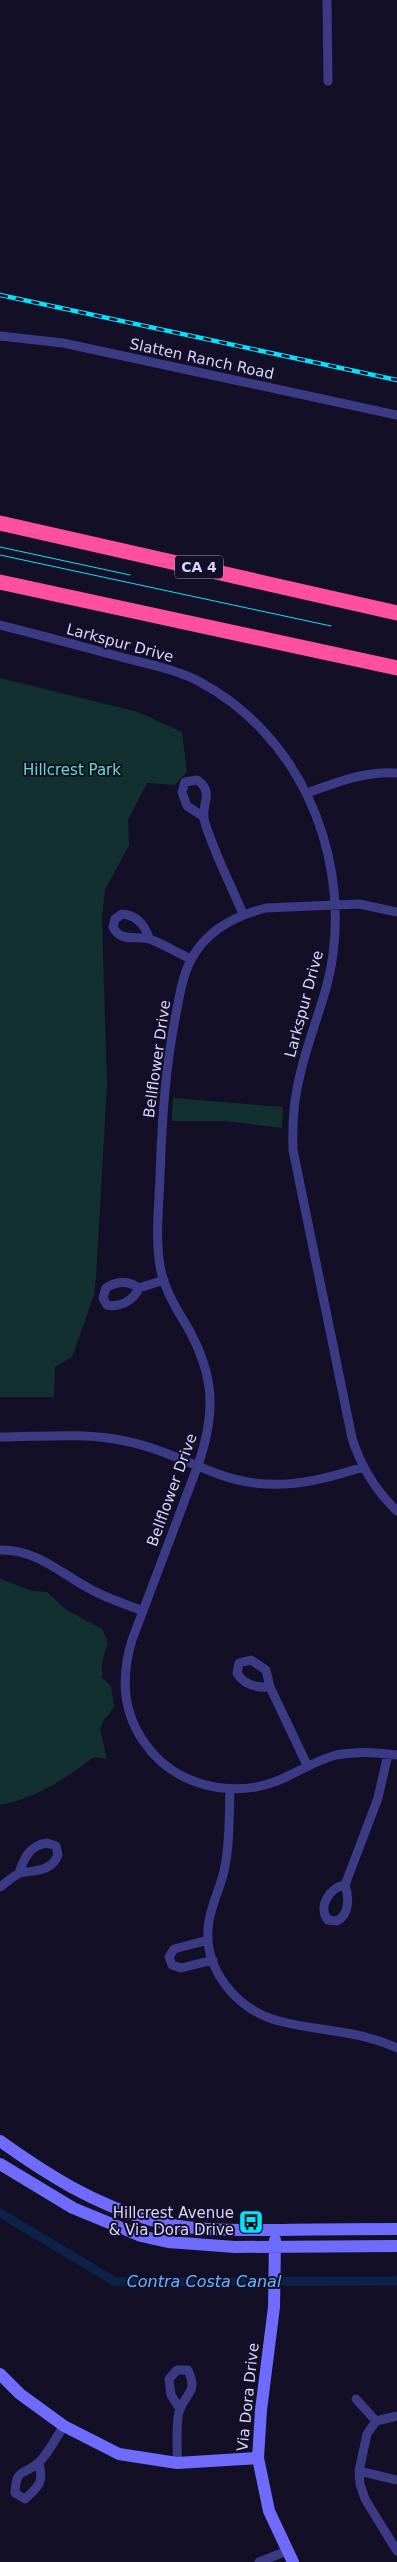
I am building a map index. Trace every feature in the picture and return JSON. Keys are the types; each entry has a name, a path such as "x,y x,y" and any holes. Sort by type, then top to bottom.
{"highway":[{"name":"CA 4","path":"0,523 397,613"},
{"path":"0,582 397,668"}],"main road":[{"path":"0,2141 34,2166 83,2194 113,2208 150,2220 193,2228 275,2230 397,2228"},
{"path":"0,2164 73,2208 142,2236 200,2246 397,2246"},
{"name":"Via Dora Drive","path":"275,2230 274,2292 258,2458 269,2512 290,2556"},
{"path":"0,2374 20,2394 64,2426 119,2454 177,2463 258,2458"}],"street":[{"path":"327,0 328,81"},
{"name":"Slatten Ranch Road","path":"0,336 63,343 397,415"},
{"name":"Larkspur Drive","path":"0,625 159,667 199,681 230,702 258,727 293,767 307,793 330,860 336,904 331,968 301,1070 295,1100 293,1140 295,1161 348,1421 363,1468 377,1489 397,1511"},
{"path":"307,793 357,776 397,774"},
{"path":"204,817 243,914"},
{"name":"Bellflower Drive","path":"392,1754 352,1753 327,1758 278,1781 230,1790 200,1784 173,1770 156,1757 136,1728 126,1700 124,1683 127,1656 207,1439 211,1413 209,1384 200,1350 170,1297 164,1280 158,1235 164,1086 180,991 191,959 211,935 243,914 266,908 336,904 369,905 397,912"},
{"path":"149,938 191,959"},
{"path":"140,1288 164,1280"},
{"path":"0,1437 110,1438 135,1443 241,1481 270,1486 310,1483 363,1468"},
{"path":"0,1550 22,1551 36,1556 91,1590 143,1611"},
{"path":"270,1686 307,1766"},
{"path":"345,1885 378,1798 392,1754"},
{"path":"230,1790 225,1867 211,1910 208,1940 213,1960 230,1992 248,2008 262,2015 292,2024 362,2034 397,2048"},
{"path":"0,1887 19,1873"},
{"path":"208,1940 174,1949 169,1957 172,1965 177,1968 213,1960"},
{"path":"356,2399 376,2421"},
{"path":"177,2463 180,2409"},
{"path":"397,2416 376,2421 367,2434 359,2470 360,2484 365,2499 373,2509 397,2552"},
{"path":"39,2463 64,2426"},
{"path":"359,2470 397,2480"},
{"path":"259,2562 290,2556"}],"green space":[{"name":"Hillcrest Park","path":"0,678 138,712 182,732 187,772 175,785 147,783 128,820 129,845 105,890 102,918 107,1085 96,1278 94,1295 72,1357 55,1367 54,1397 0,1397"},
{"path":"173,1098 283,1107 282,1128 224,1121 172,1121"},
{"path":"0,1579 33,1591 47,1592 65,1609 102,1629 108,1642 102,1662 102,1678 111,1686 114,1706 109,1715 104,1719 100,1729 107,1759 94,1757 41,1791 18,1801 5,1804 0,1804"}],"waterway":[{"name":"Contra Costa Canal","path":"0,2213 116,2282 397,2281"}],"tram line":[{"path":"0,547 130,575"},
{"path":"0,555 331,626"}],"railway":[{"path":"0,295 397,380"}],"place":[{"name":"Hillcrest Avenue & Via Dora Drive","path":"251,2222"}]}
